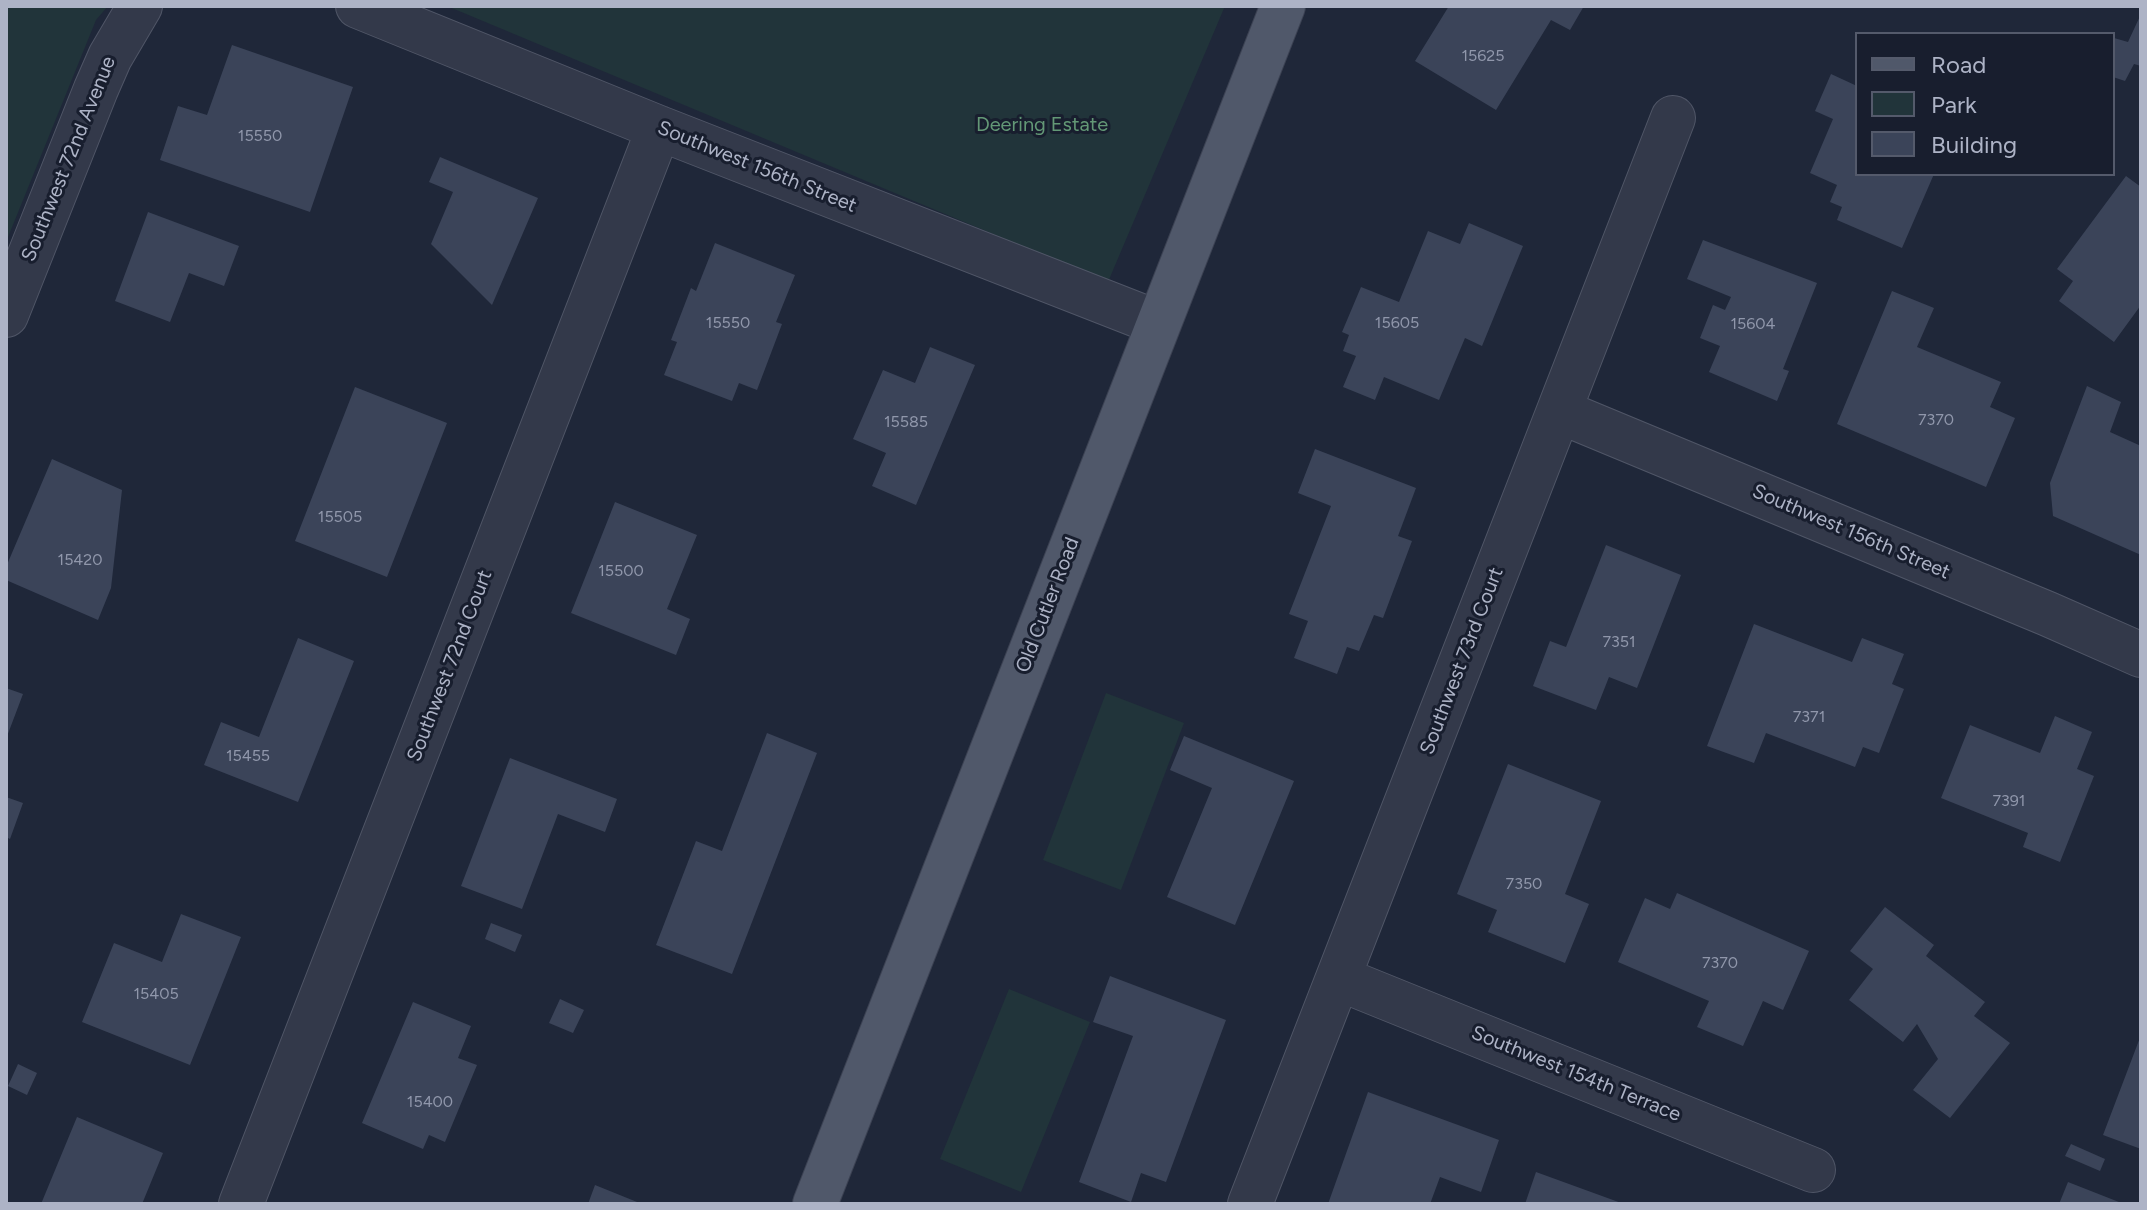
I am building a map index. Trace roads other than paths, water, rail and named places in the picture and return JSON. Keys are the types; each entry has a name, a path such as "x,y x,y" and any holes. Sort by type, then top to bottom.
{"main road":[{"name":"Old Cutler Road","path":"815,1204 1283,6"}],"street":[{"name":"Southwest 72nd Avenue","path":"6,315 101,77 140,6"},
{"name":"Southwest 156th Street","path":"358,6 659,128 1158,323"},
{"name":"Southwest 73rd Court","path":"1250,1204 1673,118"},
{"name":"Southwest 72nd Court","path":"241,1204 659,128"},
{"name":"Southwest 156th Street","path":"1559,411 2141,655"},
{"name":"Southwest 154th Terrace","path":"1338,978 1813,1170"}],"park label":[{"name":"Deering Estate","path":"1042,125"}]}
